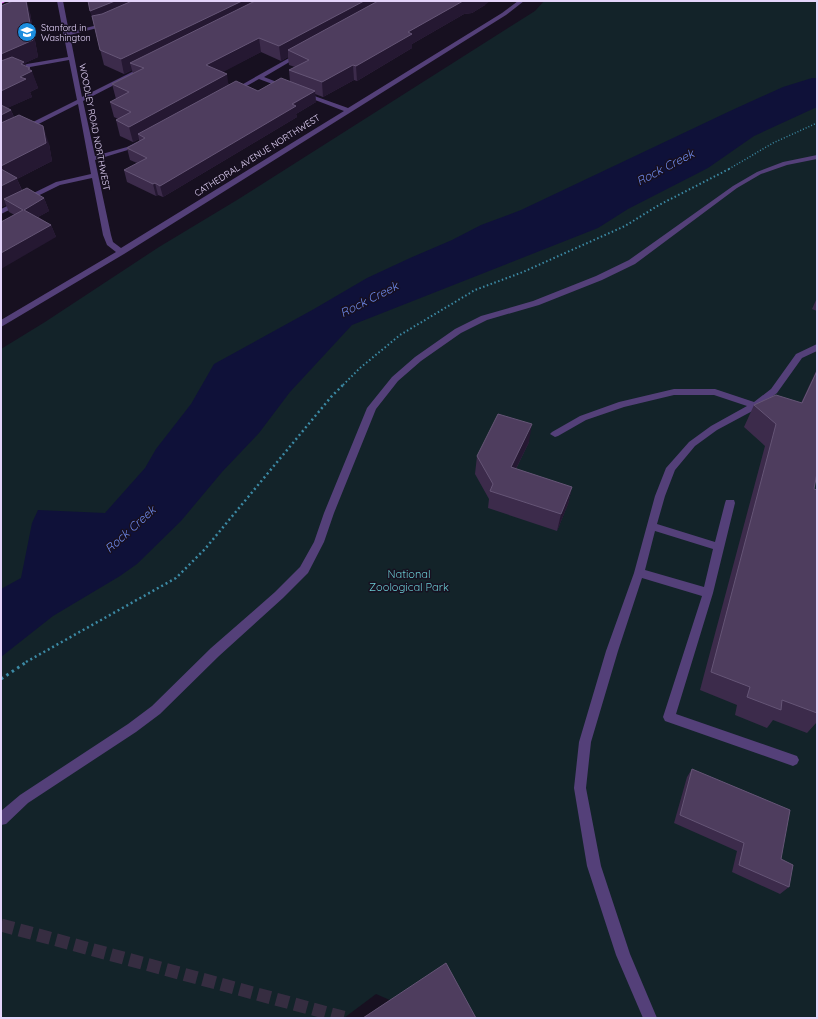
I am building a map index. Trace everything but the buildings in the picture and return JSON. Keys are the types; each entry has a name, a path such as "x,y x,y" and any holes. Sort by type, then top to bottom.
{"street":[{"name":"WOODLEY ROAD NORTHWEST","path":"60,1 68,34 108,238 113,246 121,252"},
{"name":"CATHEDRAL AVENUE NORTHWEST","path":"1,324 121,252 504,14 522,1"},
{"path":"68,34 103,26 113,22"},
{"path":"225,95 306,51"},
{"path":"1,78 29,65 72,58"},
{"path":"1,141 148,66"},
{"path":"259,77 348,110"},
{"path":"92,159 129,148 143,140"},
{"path":"1,819 30,795 132,728 156,710 214,652 279,595 304,570 319,542 329,513 372,408 395,379 418,359 458,331 484,318 536,303 599,278 632,262 735,186 759,173 785,163 817,157"},
{"path":"1,212 58,183 95,175"},
{"path":"650,1018 623,955 594,866 580,788 585,742 612,651 638,573 660,496 671,468 692,444 714,428 755,406 774,391 799,356 817,347"},
{"path":"555,434 583,418 622,404 674,392 715,392 755,406"},
{"path":"730,503 708,593 669,716 793,760"},
{"path":"651,526 719,547"},
{"path":"638,573 708,593"}],"green space":[{"name":"National Zoological Park","path":"544,1 817,1 817,1018 431,1018 376,994 344,1018 1,1018 1,349 159,247 237,200 535,11"}],"water":[{"name":"Rock Creek","path":"812,78 817,78 817,107 754,136 708,168 628,209 598,228 352,325 290,392 259,433 222,472 181,521 137,564 120,576 53,616 1,657 1,589 21,578 32,523 38,510 105,513 145,468 156,449 191,404 214,364 367,278 452,240 481,225 521,210 783,87"}],"tunnel":[{"path":"1,925 346,1018"}],"place":[{"name":"Stanford in Washington","path":"27,32"}]}
